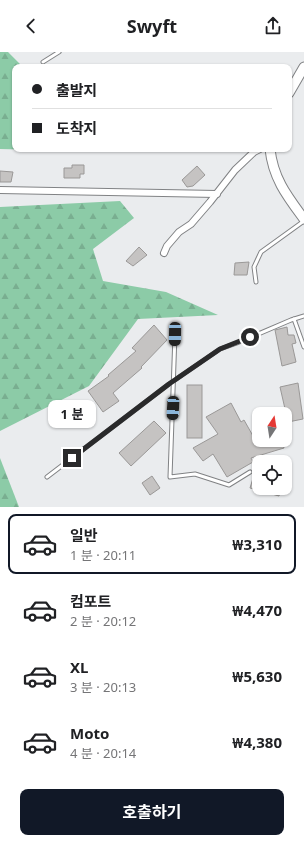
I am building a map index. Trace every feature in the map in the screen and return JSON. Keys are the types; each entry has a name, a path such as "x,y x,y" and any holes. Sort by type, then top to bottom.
{"street":[{"path":"292,88 304,67"},
{"path":"164,253 167,246 179,232 191,224 217,194 235,170 254,152"},
{"path":"270,152 272,164 281,185 304,220"},
{"path":"0,190 217,194"}],"lane":[{"path":"44,62 59,52"},
{"path":"256,282 254,267 262,252 304,220"},
{"path":"47,477 174,380 220,349 304,316"},
{"path":"294,319 304,347"},
{"path":"175,334 170,477 195,474 228,485 250,472"}],"green space":[{"path":"0,52 8,52 20,64 12,64 12,149 0,149"},
{"path":"120,201 134,218 93,249 103,281 166,292 218,315 138,319 89,386 0,431 0,207"},
{"path":"0,458 19,507 0,507"}],"building":[{"path":"72,165 84,165 84,174 80,174 80,178 64,178 64,168 72,168"},
{"path":"197,166 205,175 193,186 187,187 182,180"},
{"path":"0,171 13,172 11,182 0,182"},
{"path":"139,247 147,255 133,266 126,261"},
{"path":"249,262 247,275 234,275 235,263"},
{"path":"154,325 167,340 141,367 142,368 113,393 119,401 103,412 88,391 109,376 108,375 136,351 132,348"},
{"path":"287,327 288,335 294,335 296,343 292,344 296,362 282,366 275,330"},
{"path":"298,383 303,419 292,421 292,407 285,407 280,387"},
{"path":"187,385 202,385 202,438 187,438"},
{"path":"231,403 241,422 244,420 252,434 252,447 284,448 261,455 252,455 252,463 227,477 213,454 203,461 193,448 218,434 206,417"},
{"path":"154,421 166,433 131,466 119,453"},
{"path":"152,476 160,488 150,495 142,483"}],"route":[{"path":"72,458 169,384 220,349 250,337"}]}
